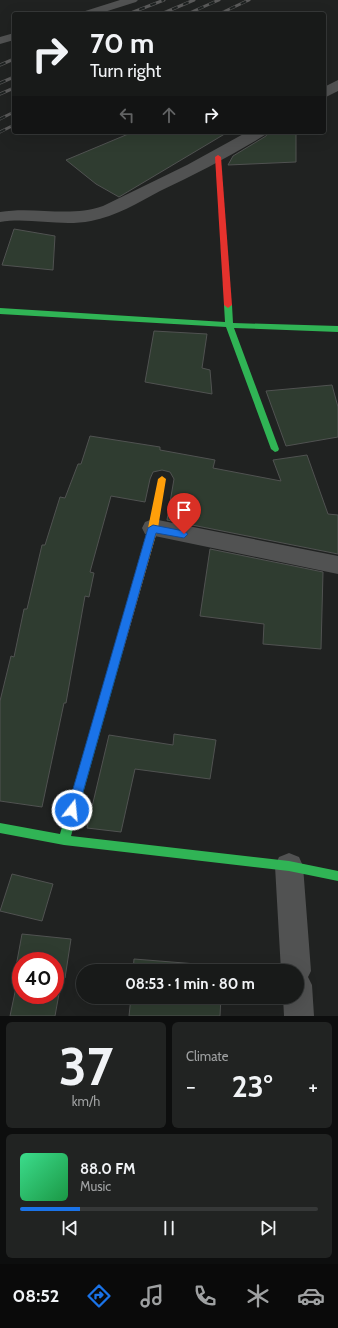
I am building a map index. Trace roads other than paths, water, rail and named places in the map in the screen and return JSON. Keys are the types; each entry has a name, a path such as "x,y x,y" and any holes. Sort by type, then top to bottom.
{"street":[{"path":"326,93 338,85"},
{"path":"0,217 31,214 82,217 110,210 218,157 256,134"},
{"path":"218,157 229,325 275,449"},
{"path":"0,312 229,325 338,329"},
{"path":"64,840 153,528 162,479"},
{"path":"153,528 338,565"},
{"path":"0,828 64,840 289,866 338,876"},
{"path":"289,866 296,964"},
{"path":"298,1004 299,1016"}],"lane":[{"path":"93,12 132,0"},
{"path":"0,41 12,37"}],"railway":[{"path":"133,12 164,0"},
{"path":"166,12 194,0"},
{"path":"192,12 219,0"},
{"path":"223,12 249,0"},
{"path":"0,65 12,60"},
{"path":"0,83 12,78"},
{"path":"0,94 12,89"},
{"path":"0,119 12,113"},
{"path":"0,132 12,126"}]}
